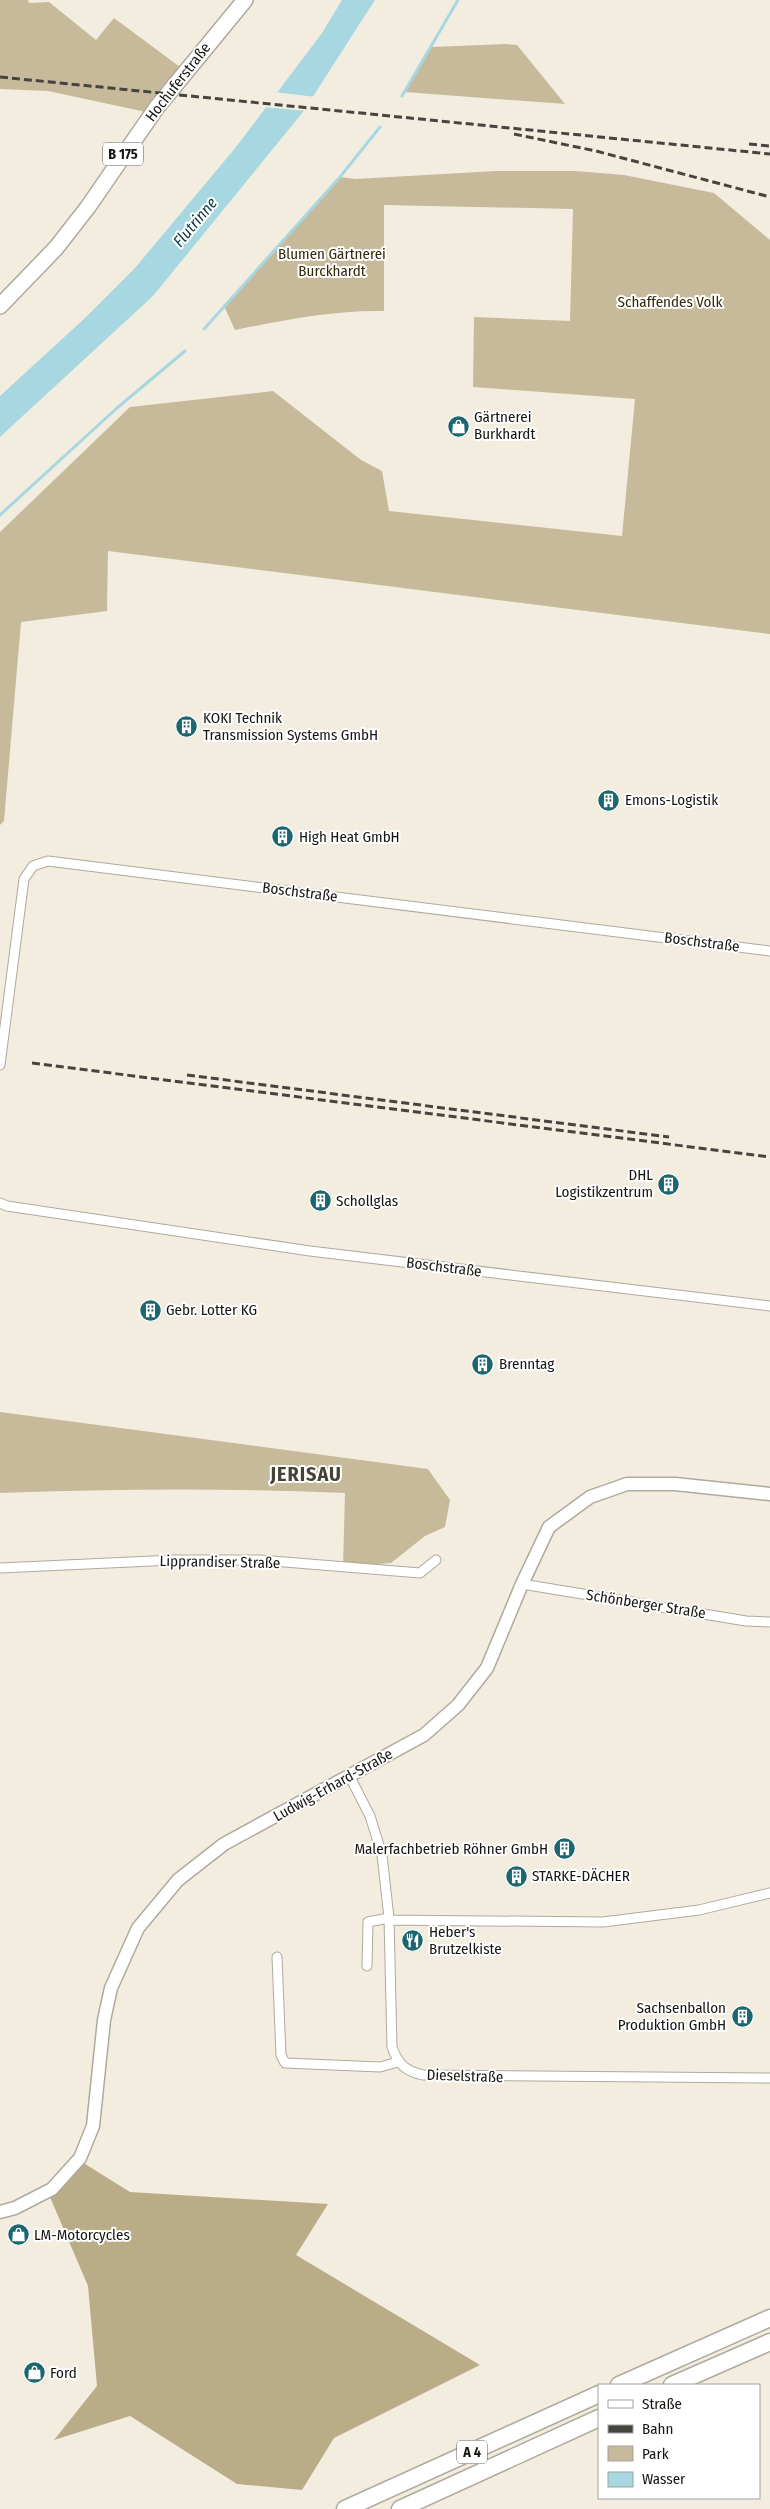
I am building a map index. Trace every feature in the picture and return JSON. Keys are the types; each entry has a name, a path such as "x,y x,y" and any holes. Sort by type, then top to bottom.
{"highway":[{"path":"621,2384 770,2318"},
{"path":"674,2384 770,2342"},
{"name":"A 4","path":"345,2509 598,2394"},
{"name":"A 4","path":"400,2509 598,2418"}],"main road":[{"name":"Hochuferstraße","path":"0,306 56,248 88,207 157,107 245,0"}],"street":[{"name":"Boschstraße","path":"0,1065 24,880 33,866 48,862 770,951"},
{"name":"Boschstraße","path":"0,1203 7,1206 310,1250 770,1306"},
{"name":"Ludwig-Erhard-Straße","path":"0,2212 15,2208 52,2189 80,2158 93,2126 104,2020 111,1988 138,1928 178,1880 224,1844 424,1735 458,1705 487,1668 522,1584 549,1527 590,1497 627,1484 665,1484 770,1494"},
{"name":"Lipprandiser Straße","path":"0,1568 174,1560 260,1560 420,1573 436,1560"},
{"name":"Schönberger Straße","path":"522,1584 746,1621 770,1622"},
{"path":"277,1957 281,2055 285,2063 380,2067 398,2062 392,2047 389,1919 382,1855 370,1816 350,1777"},
{"path":"367,1966 368,1922 389,1919 603,1922 699,1910 770,1893"},
{"name":"Dieselstraße","path":"398,2062 409,2072 423,2075 770,2078"}],"green space":[{"path":"0,0 28,0 29,3 49,2 96,40 114,18 180,67 146,112 48,91 0,89"},
{"path":"517,45 565,104 405,92 432,47"},
{"path":"496,171 575,171 624,175 714,193 770,240 770,634 108,551 107,611 21,622 4,821 0,825 0,532 130,407 273,391 361,460 382,471 389,511 622,536 635,399 473,387 474,317 570,321 573,209 384,205 384,311 328,314 290,319 235,330 224,306 340,177 356,179"},
{"path":"0,1412 428,1469 450,1500 445,1527 425,1536 391,1563 343,1567 345,1493 259,1490 172,1490 0,1493"}],"shaded area":[{"path":"82,2162 130,2192 328,2204 296,2255 480,2365 334,2438 302,2490 237,2484 130,2416 54,2440 97,2386 88,2286 50,2197 67,2182"}],"water":[{"name":"Flutrinne","path":"342,0 375,0 303,112 153,296 0,437 0,396 85,318 135,268 236,147 322,33"}],"pier":[{"path":"274,92 316,97 306,111 263,107"}],"waterway":[{"path":"402,96 458,0"},
{"path":"204,329 340,177 380,127"},
{"path":"0,515 117,408 185,351"}],"railway":[{"path":"0,77 770,154"},
{"path":"514,134 596,151 770,197"},
{"path":"749,144 770,146"},
{"path":"32,1063 770,1157"},
{"path":"187,1075 669,1137"}],"place":[{"name":"Gärtnerei Burkhardt","path":"458,426"},
{"name":"KOKI Technik Transmission Systems GmbH","path":"187,727"},
{"name":"Emons-Logistik","path":"609,800"},
{"name":"High Heat GmbH","path":"283,837"},
{"name":"DHL Logistikzentrum","path":"669,1184"},
{"name":"Schollglas","path":"320,1201"},
{"name":"Gebr. Lotter KG","path":"150,1310"},
{"name":"Brenntag","path":"483,1364"},
{"name":"Malerfachbetrieb Röhner GmbH","path":"564,1849"},
{"name":"STARKE-DÄCHER","path":"516,1876"},
{"name":"Heber's Brutzelkiste","path":"413,1941"},
{"name":"Sachsenballon Produktion GmbH","path":"742,2017"},
{"name":"LM-Motorcycles","path":"18,2235"},
{"name":"Ford","path":"34,2373"}],"district":[{"name":"JERISAU","path":"306,1474"}],"park label":[{"name":"Blumen Gärtnerei Burckhardt","path":"332,262"},
{"name":"Schaffendes Volk","path":"670,302"}]}
